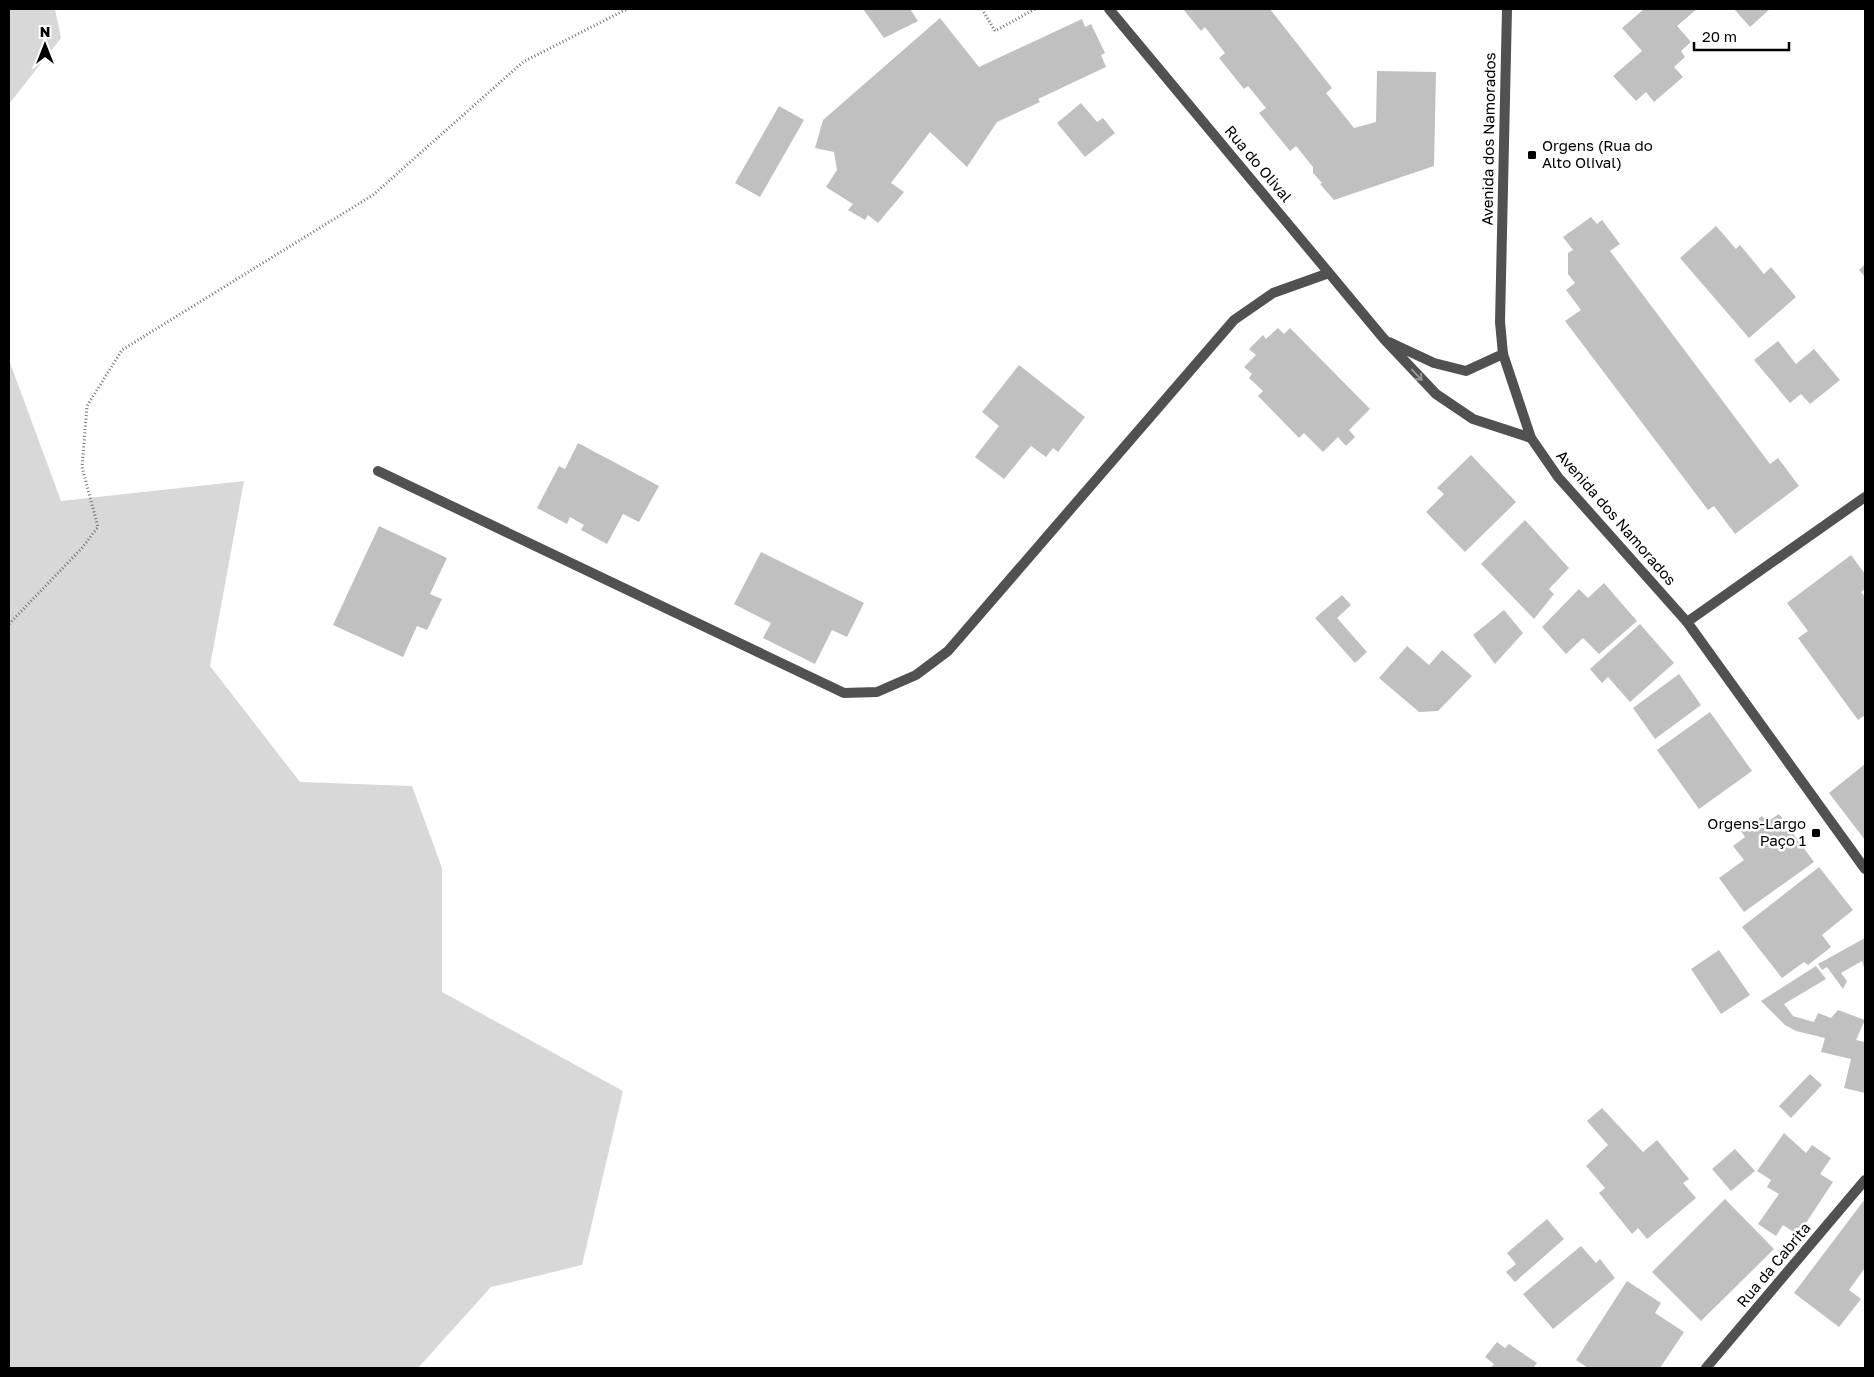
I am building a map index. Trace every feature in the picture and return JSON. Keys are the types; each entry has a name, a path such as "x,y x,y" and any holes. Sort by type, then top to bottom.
{"street":[{"name":"Rua do Olival","path":"1109,9 1384,339 1436,394 1473,419 1531,438"},
{"name":"Avenida dos Namorados","path":"1507,9 1500,322 1503,354 1531,438 1558,477 1687,622 1865,869"},
{"path":"378,471 844,693 877,692 916,675 948,651 1234,320 1274,293 1329,273"},
{"name":"Rua do Olival","path":"1384,339 1434,363 1466,371 1503,354"},
{"path":"1687,622 1865,496"},
{"name":"Rua da Cabrita","path":"1706,1368 1865,1180"}],"path":[{"path":"9,624 82,548 98,527 82,467 87,406 122,350 373,195 523,62 627,9"},
{"path":"982,9 995,31 1035,9"}],"shaded area":[{"path":"9,9 55,9 61,38 9,104"},
{"path":"9,360 61,501 244,481 210,666 300,782 412,786 442,868 442,992 623,1091 582,1265 491,1287 418,1368 9,1368"}],"building":[{"path":"863,9 910,9 918,21 884,38"},
{"path":"1183,9 1270,9 1332,88 1326,93 1354,128 1376,122 1377,71 1436,72 1434,166 1334,200 1320,184 1322,183 1313,173 1313,167 1296,146 1290,151 1259,113 1266,108 1248,86 1244,89 1219,58 1225,53 1205,27 1201,31"},
{"path":"1644,9 1697,9 1677,26 1691,42 1681,51 1685,57 1674,67 1683,77 1654,102 1646,92 1636,101 1613,76 1642,51 1622,28"},
{"path":"1734,9 1770,9 1750,27"},
{"path":"940,18 979,67 1082,19 1085,27 1091,24 1105,53 1101,55 1106,67 1038,99 1040,102 997,122 967,167 930,132 891,183 904,192 878,223 868,215 865,220 848,210 853,204 826,187 837,170 834,152 815,148 823,120"},
{"path":"1081,103 1097,122 1103,118 1115,133 1085,157 1057,123"},
{"path":"779,106 804,120 760,197 735,183"},
{"path":"1591,217 1597,224 1602,220 1620,244 1610,251 1770,464 1778,458 1799,486 1735,534 1714,506 1708,510 1565,321 1581,310 1566,290 1575,283 1568,274 1568,253 1573,250 1563,237"},
{"path":"1716,226 1736,249 1740,245 1764,274 1771,267 1796,297 1749,338 1680,258"},
{"path":"1865,264 1865,277 1859,270"},
{"path":"1278,328 1284,334 1290,328 1370,409 1349,430 1355,437 1346,446 1338,437 1323,452 1304,433 1299,438 1258,396 1263,391 1249,378 1252,374 1244,367 1256,355 1249,349 1263,335 1266,339"},
{"path":"1778,341 1796,364 1814,349 1840,380 1810,404 1801,394 1790,403 1754,360"},
{"path":"1019,365 1085,417 1058,452 1053,448 1046,457 1031,446 1004,479 975,457 999,426 982,412"},
{"path":"578,443 659,486 639,522 623,514 607,544 581,530 584,525 570,517 567,524 537,508 559,466 565,469"},
{"path":"1471,455 1516,502 1465,552 1426,512 1444,494 1437,488"},
{"path":"1525,520 1569,568 1549,589 1554,594 1534,619 1481,564"},
{"path":"379,526 447,558 430,594 442,599 427,630 417,626 403,657 333,625"},
{"path":"761,552 864,603 847,637 832,630 815,664 763,638 771,623 734,604"},
{"path":"1851,555 1865,574 1865,589 1861,592 1865,597 1865,715 1858,720 1798,638 1808,631 1787,603"},
{"path":"1604,583 1637,621 1599,654 1583,638 1566,654 1542,627 1579,589 1588,598"},
{"path":"1342,595 1351,605 1337,618 1367,652 1355,663 1315,618"},
{"path":"1504,610 1523,633 1495,664 1473,635"},
{"path":"1640,624 1674,663 1630,702 1608,677 1602,683 1590,669"},
{"path":"1407,646 1429,665 1442,650 1472,676 1438,711 1419,712 1379,678"},
{"path":"1679,674 1701,705 1655,739 1633,708"},
{"path":"1710,712 1752,771 1699,809 1657,750"},
{"path":"1865,764 1865,840 1829,793"},
{"path":"1779,814 1814,862 1744,912 1719,878 1744,860 1733,846 1745,837 1741,831 1762,816 1767,822"},
{"path":"1819,867 1853,910 1822,935 1831,947 1808,965 1804,962 1782,978 1742,927"},
{"path":"1865,938 1865,970 1862,961 1841,973 1847,981 1843,989 1827,967 1822,970 1818,964"},
{"path":"1719,950 1750,995 1721,1014 1691,969"},
{"path":"1816,966 1826,979 1784,1004 1793,1016 1814,1022 1818,1013 1831,1018 1838,1010 1865,1020 1856,1040 1865,1042 1865,1093 1844,1088 1851,1059 1821,1052 1825,1038 1796,1031 1785,1025 1761,1001"},
{"path":"1810,1074 1822,1085 1791,1118 1779,1106"},
{"path":"1602,1108 1643,1152 1657,1140 1689,1179 1683,1183 1696,1198 1647,1239 1638,1228 1632,1234 1599,1193 1605,1188 1586,1166 1608,1145 1587,1121"},
{"path":"1784,1133 1806,1153 1812,1145 1831,1158 1820,1174 1833,1182 1798,1235 1783,1225 1776,1236 1758,1224 1779,1194 1767,1187 1771,1180 1757,1171"},
{"path":"1735,1149 1755,1171 1731,1191 1712,1169"},
{"path":"1725,1199 1774,1249 1701,1321 1652,1272"},
{"path":"1865,1199 1865,1268 1849,1290 1861,1299 1839,1327 1794,1293"},
{"path":"1547,1219 1564,1239 1515,1282 1506,1272 1516,1264 1507,1253"},
{"path":"1581,1246 1596,1263 1600,1259 1615,1278 1553,1329 1523,1294"},
{"path":"1627,1281 1661,1303 1655,1313 1684,1332 1660,1368 1588,1368 1576,1360"},
{"path":"1497,1342 1505,1348 1509,1344 1537,1363 1533,1368 1491,1368 1494,1364 1485,1357"}],"place":[{"name":"Orgens (Rua do Alto Olival)","path":"1532,155"},
{"name":"Orgens-Largo Paço 1","path":"1816,833"}]}
